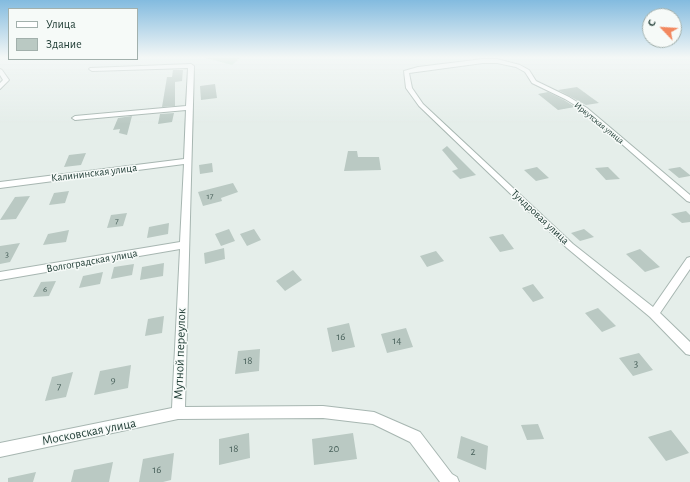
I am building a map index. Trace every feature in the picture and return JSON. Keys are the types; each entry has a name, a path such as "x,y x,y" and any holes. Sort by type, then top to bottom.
{"street":[{"name":"Мутной переулок","path":"190,79 178,414 323,412 374,418 415,437 447,478 452,482"},
{"name":"Тундровая улица","path":"407,79 409,88 421,105 570,246 654,314 690,350"},
{"name":"Иркутская улица","path":"532,79 534,82 567,98 585,109 690,199"},
{"path":"75,118 189,108"},
{"name":"Калининская улица","path":"0,185 187,161"},
{"name":"Волгоградская улица","path":"0,276 184,245"},
{"path":"654,314 690,261"},
{"name":"Московская улица","path":"0,450 178,414"}],"building":[{"path":"167,79 182,79 182,81 175,82 175,106 162,107"},
{"path":"215,84 217,98 201,100 200,86"},
{"path":"577,87 599,103 586,105 558,90"},
{"path":"548,92 575,107 558,110 538,94"},
{"path":"174,113 172,122 158,124 160,114"},
{"path":"132,116 127,135 119,133 120,129 113,130 118,118"},
{"path":"447,146 476,175 460,179 452,171 458,169 442,150"},
{"path":"348,151 357,151 358,157 379,157 381,170 344,171"},
{"path":"86,153 81,165 64,167 69,155"},
{"path":"212,163 213,172 200,174 199,165"},
{"path":"537,167 549,178 536,181 524,170"},
{"path":"608,167 620,179 606,180 595,168"},
{"path":"680,167 690,176 679,178 668,169"},
{"path":"233,183 238,192 221,198 222,201 203,206 198,192"},
{"path":"69,191 65,203 49,205 54,193"},
{"path":"30,196 16,219 0,220 15,197"},
{"path":"686,211 690,215 690,222 682,223 671,214"},
{"path":"127,213 123,226 107,228 111,215"},
{"path":"169,223 168,234 147,238 149,227"},
{"path":"229,229 235,241 221,246 215,234"},
{"path":"254,229 261,240 247,246 240,234"},
{"path":"584,229 594,237 580,241 571,233"},
{"path":"69,230 66,242 43,245 48,234"},
{"path":"503,234 514,249 500,252 489,237"},
{"path":"20,243 10,262 0,264 0,246"},
{"path":"224,248 225,259 205,264 204,253"},
{"path":"640,249 660,267 645,272 626,254"},
{"path":"436,251 444,261 427,267 420,256"},
{"path":"164,263 163,276 140,280 142,267"},
{"path":"134,264 132,275 111,279 114,267"},
{"path":"293,270 302,280 285,291 276,281"},
{"path":"103,272 100,284 79,288 83,276"},
{"path":"56,281 49,296 33,297 41,282"},
{"path":"533,284 544,298 533,302 522,288"},
{"path":"598,308 616,326 602,332 585,313"},
{"path":"164,316 162,333 145,336 148,319"},
{"path":"349,323 355,347 332,352 327,328"},
{"path":"406,328 413,347 387,353 381,334"},
{"path":"260,349 259,371 235,374 238,351"},
{"path":"639,353 653,370 633,376 619,358"},
{"path":"131,365 128,388 94,395 100,371"},
{"path":"73,372 66,397 45,401 52,377"},
{"path":"538,424 544,439 527,440 521,425"},
{"path":"671,430 689,453 666,461 648,437"},
{"path":"249,433 250,458 219,465 219,439"},
{"path":"353,433 357,459 314,465 312,439"},
{"path":"461,436 488,446 486,470 457,458"},
{"path":"174,453 171,480 163,482 139,482 143,459"},
{"path":"113,462 109,482 71,482 74,470"},
{"path":"36,472 33,482 8,482 8,478"}]}
